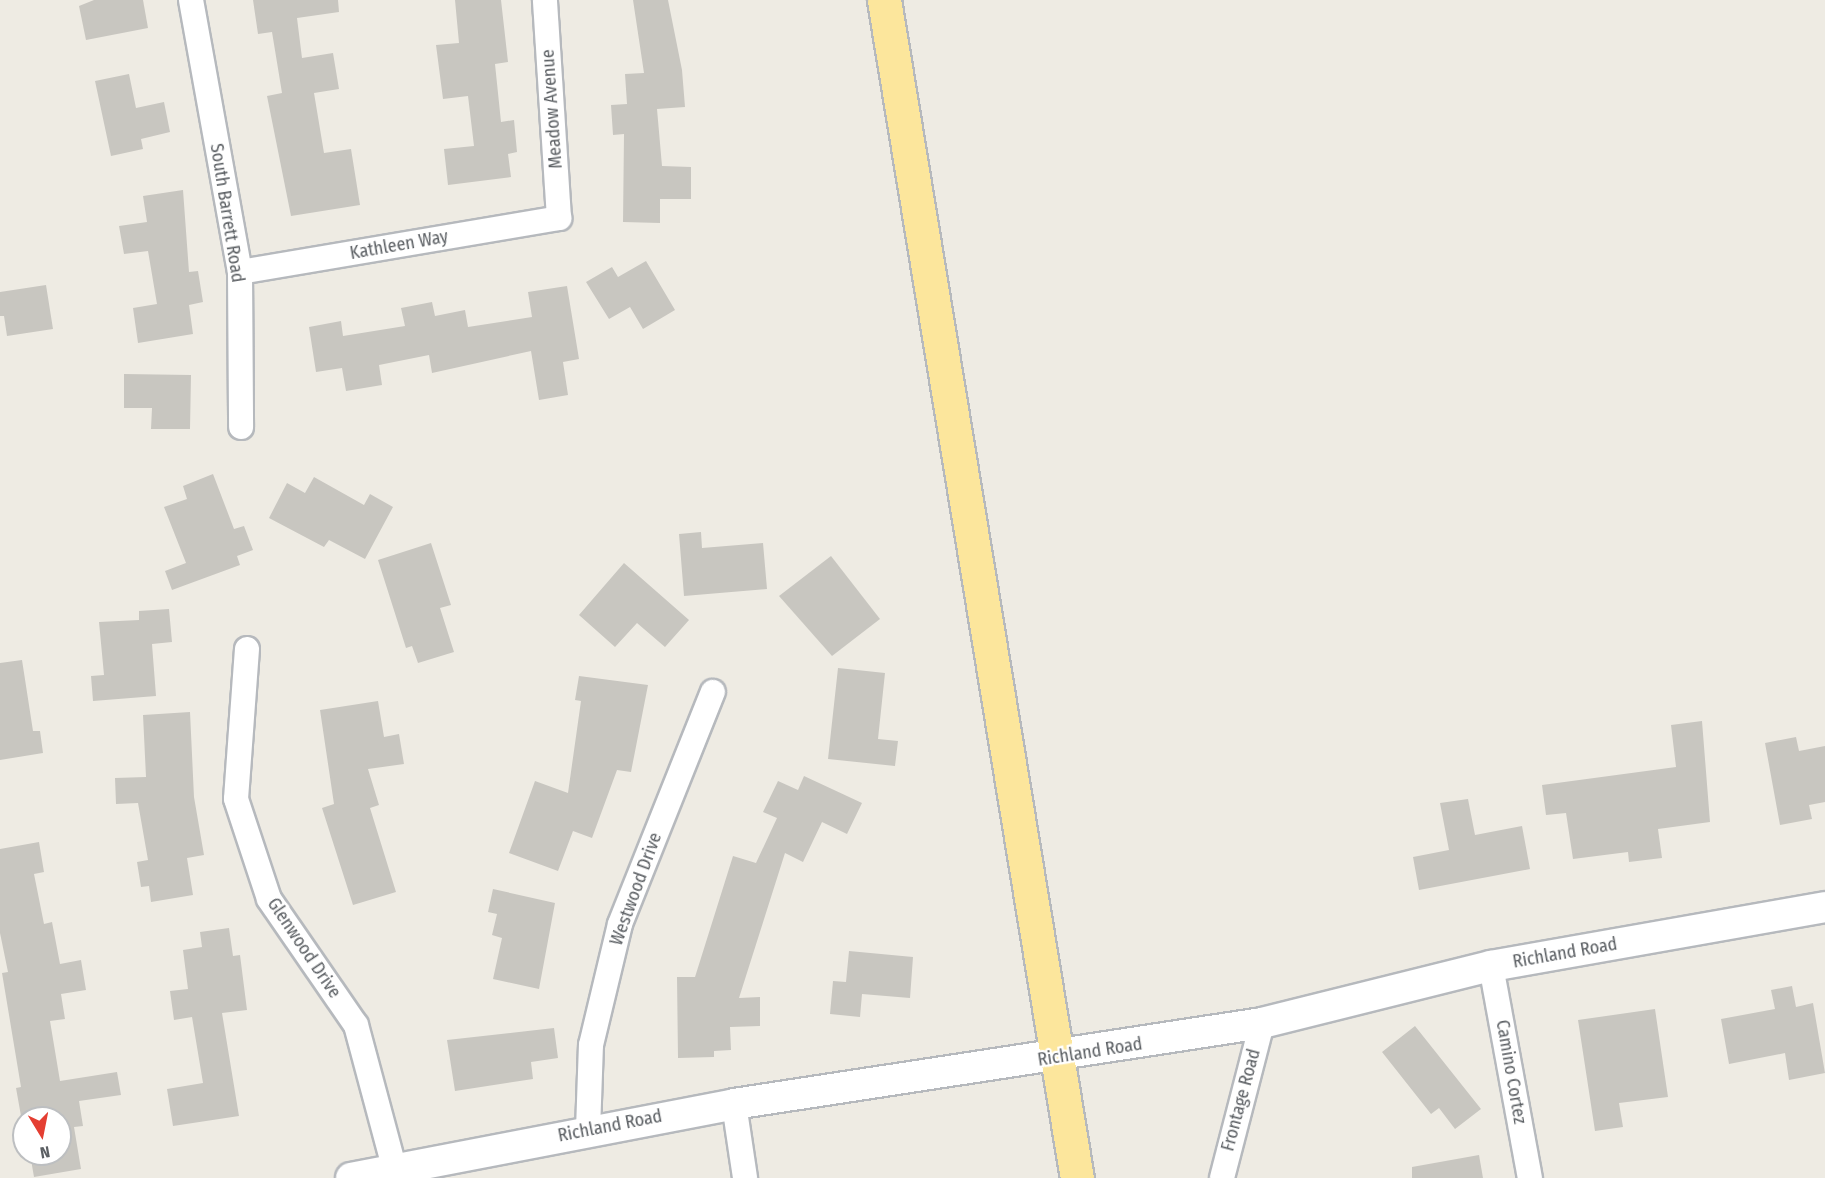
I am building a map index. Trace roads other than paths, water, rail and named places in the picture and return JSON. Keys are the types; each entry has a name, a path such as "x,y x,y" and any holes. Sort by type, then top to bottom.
{"highway":[{"path":"884,0 1077,1178"}],"street":[{"name":"South Barrett Road","path":"191,0 240,272 242,428"},
{"name":"Meadow Avenue","path":"545,0 559,218"},
{"name":"Kathleen Way","path":"240,272 559,218"},
{"name":"Glenwood Drive","path":"247,649 236,799 269,899 356,1025 396,1174"},
{"name":"Westwood Drive","path":"588,1130 591,1045 620,924 713,692"},
{"name":"Richland Road","path":"351,1178 396,1174 588,1130 734,1104 1057,1058 1262,1023 1491,966 1825,908"},
{"name":"Camino Cortez","path":"1491,966 1530,1178"},
{"name":"Frontage Road","path":"1222,1178 1262,1023"},
{"path":"734,1104 745,1178"}]}
